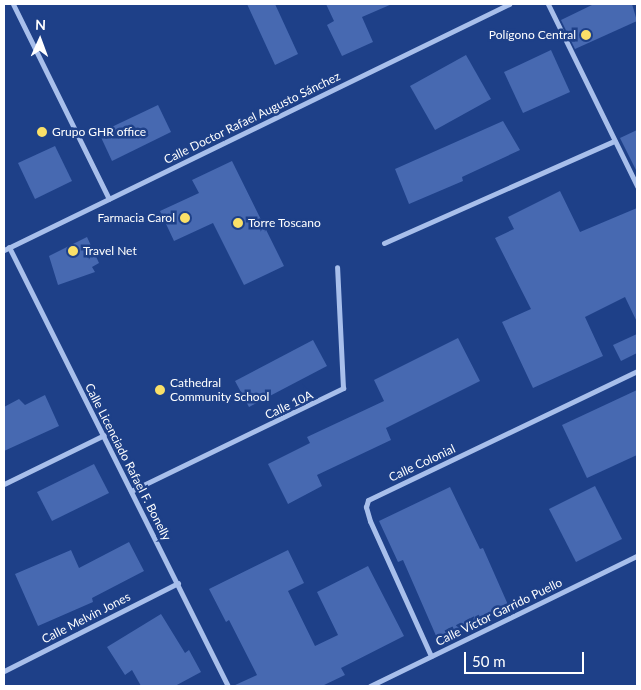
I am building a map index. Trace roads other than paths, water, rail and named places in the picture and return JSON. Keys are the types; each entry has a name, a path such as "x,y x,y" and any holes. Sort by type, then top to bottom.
{"street":[{"path":"13,4 109,199"},
{"name":"Calle Doctor Rafael Augusto Sánchez","path":"7,249 509,4"},
{"path":"548,4 637,186"},
{"path":"384,243 614,141"},
{"name":"Calle Licenciado Rafael F. Bonelly","path":"7,249 104,435 228,686"},
{"name":"Calle 10A","path":"131,491 341,390 345,382 336,289 337,267"},
{"name":"Calle Colonial","path":"431,656 370,521 366,507 368,500 637,371"},
{"path":"4,484 104,435"},
{"name":"Calle Víctor Garrido Puello","path":"370,686 637,556"},
{"name":"Calle Melvin Jones","path":"4,670 178,583"}],"place":[{"name":"Polígono Central","path":"586,35"},
{"name":"Grupo GHR office","path":"42,132"},
{"name":"Farmacia Carol","path":"185,218"},
{"name":"Torre Toscano","path":"238,223"},
{"name":"Travel Net","path":"73,251"},
{"name":"Cathedral Community School","path":"160,390"}]}
